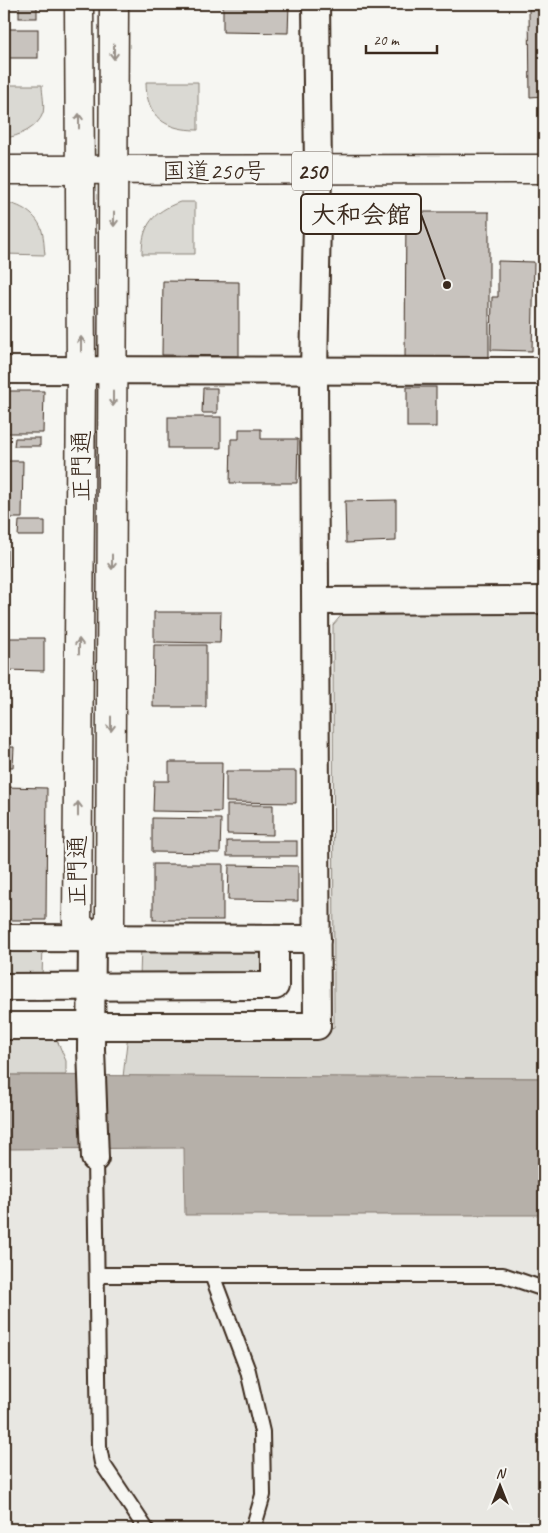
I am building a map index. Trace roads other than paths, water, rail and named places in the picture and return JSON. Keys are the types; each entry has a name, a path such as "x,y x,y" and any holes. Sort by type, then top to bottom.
{"main road":[{"name":"正門通","path":"79,4 81,370 77,923 92,939 110,924 114,4"},
{"name":"国道250号","path":"4,170 544,170"}],"street":[{"path":"4,1026 317,1026 314,371 318,171 316,4"},
{"path":"4,370 544,371"},
{"path":"316,601 544,600"},
{"path":"4,938 317,939"},
{"path":"92,939 91,1025 95,1158"},
{"path":"4,987 275,986 275,939"}],"lane":[{"path":"95,1158 99,1448 102,1463 146,1529"},
{"path":"98,1275 503,1276 544,1289"},
{"path":"212,1275 248,1372 262,1432 263,1496 253,1529"}],"place":[{"name":"大和会館","path":"447,285"}]}
